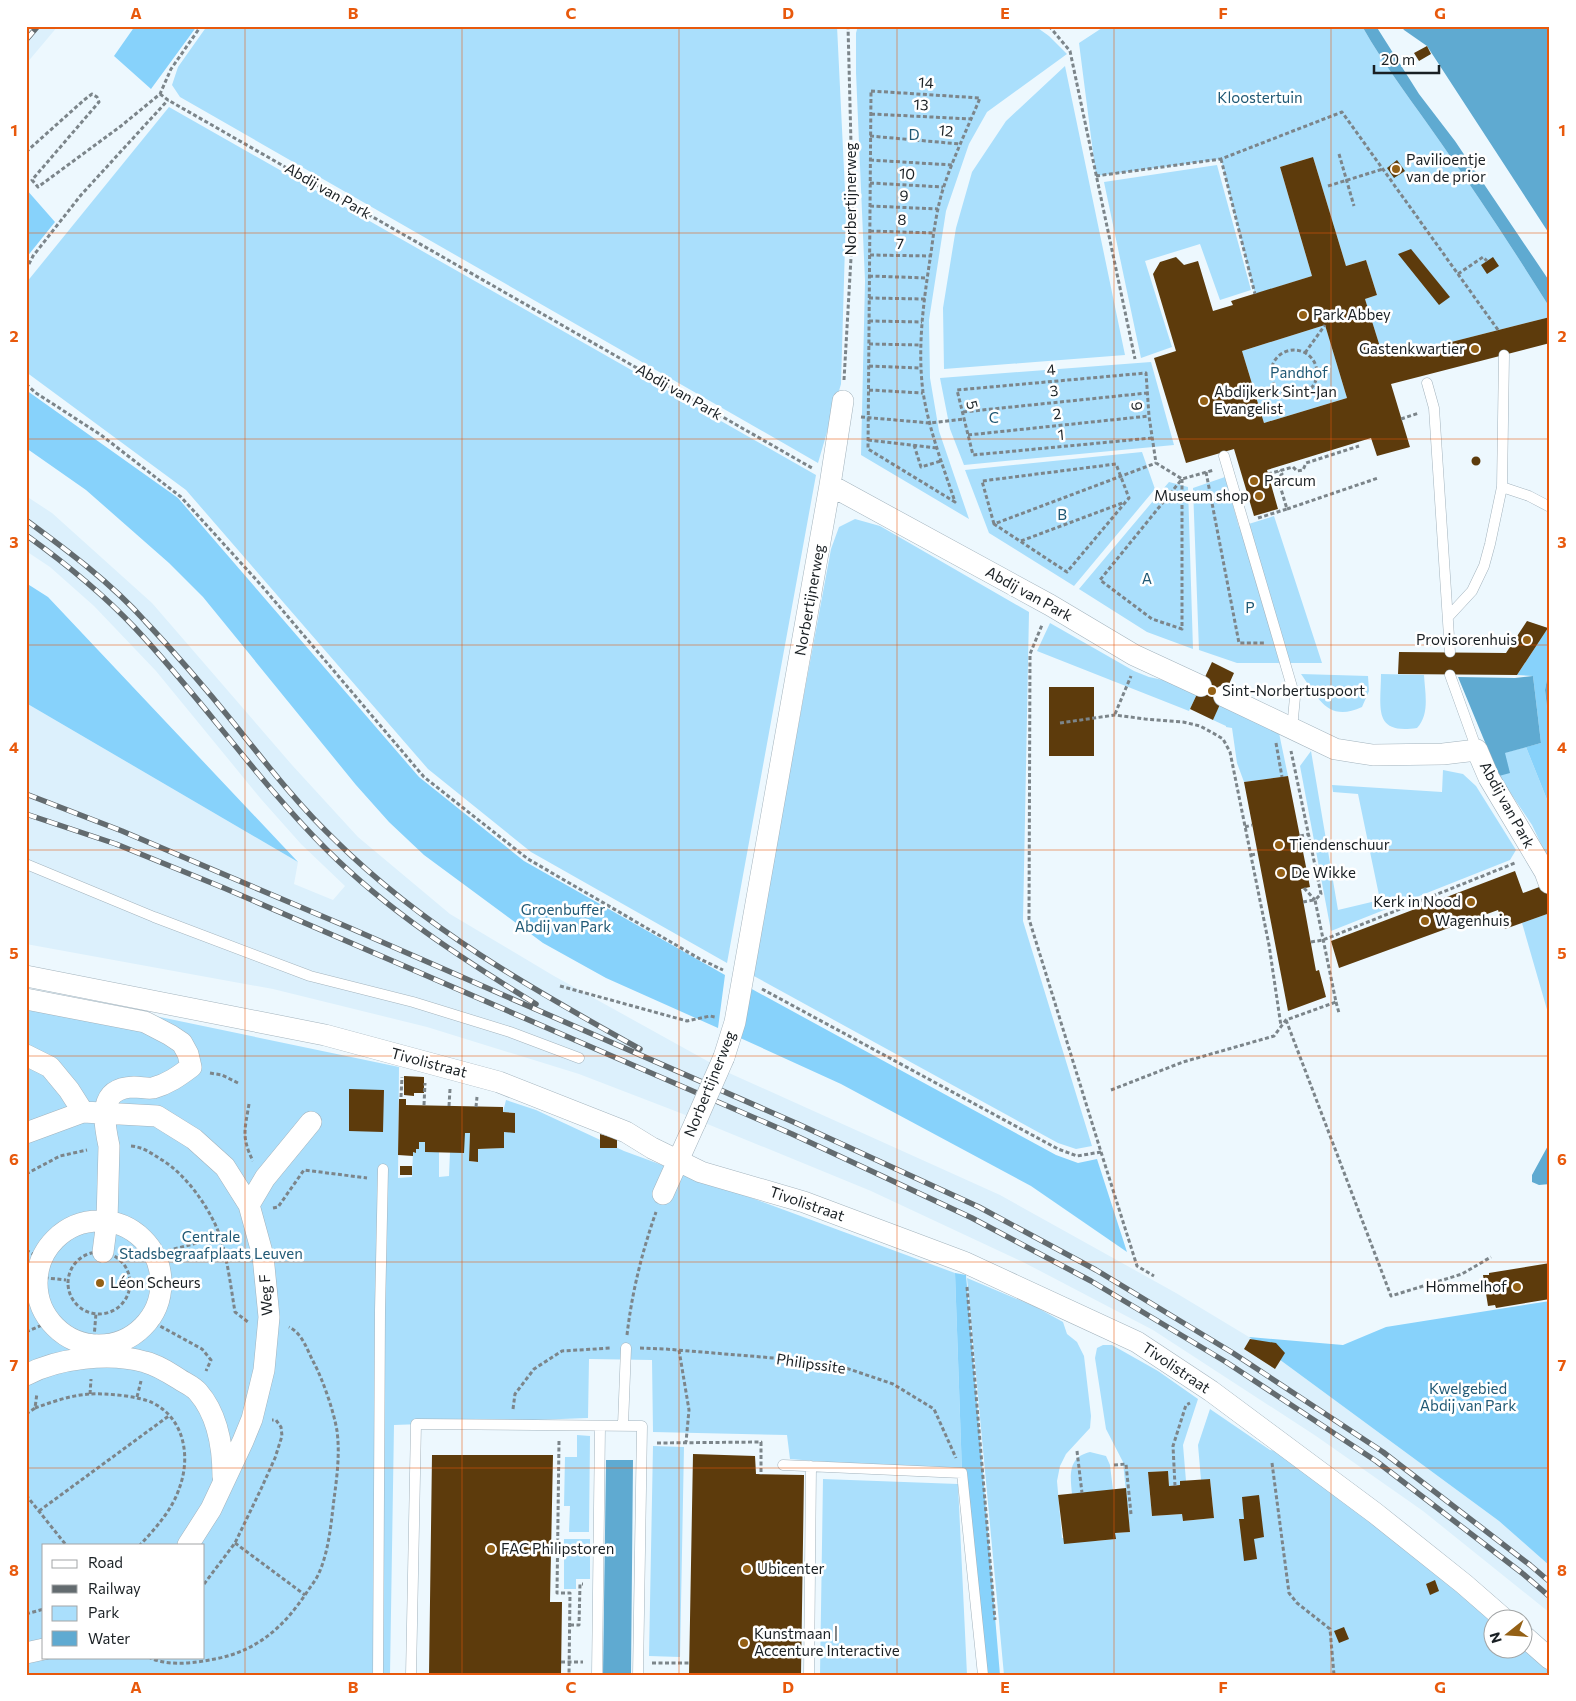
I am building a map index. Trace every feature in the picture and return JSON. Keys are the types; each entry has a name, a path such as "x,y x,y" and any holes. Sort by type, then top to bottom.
{"street":[{"name":"Norbertijnerweg","path":"661,1201 724,1057 735,1022 842,408"},
{"name":"Abdij van Park","path":"830,485 1050,605 1138,657 1201,686"},
{"name":"Abdij van Park","path":"1224,696 1335,749 1373,754 1442,754 1477,750 1489,778 1549,883"},
{"name":"Tivolistraat","path":"26,976 325,1035 500,1082 626,1132 652,1148 701,1172 804,1202 964,1262 1137,1342 1211,1391 1268,1432 1375,1513 1492,1608"},
{"path":"26,999 145,1022 182,1043 188,1054 191,1067 165,1084 150,1088 118,1089 110,1095 106,1103 106,1134 109,1146 107,1221 103,1252"},
{"path":"26,1055 50,1067 69,1090 83,1112"},
{"name":"Weg F","path":"26,1133 83,1112 157,1116 194,1139 225,1167 250,1208 263,1256 269,1322 264,1370 252,1418 243,1441 211,1509 189,1544"},
{"path":"250,1208 264,1178 311,1122"},
{"path":"91,1221 107,1221 123,1225 148,1244 155,1254 161,1274 161,1288 157,1306 149,1320 138,1332 124,1340 108,1344 94,1344 76,1340 62,1332 51,1321 42,1307 35,1262 61,1234 75,1225 91,1221"},
{"path":"26,1375 40,1367 69,1360 121,1357 145,1362 165,1370 197,1390 213,1414 223,1453 224,1480"},
{"path":"1534,1645 1550,1659"},
{"path":"26,1653 42,1649"}],"lane":[{"path":"1448,617 1472,591 1484,566 1502,487 1504,355"},
{"path":"1427,384 1434,408 1450,652"},
{"path":"1224,456 1295,697 1292,728"},
{"path":"1502,487 1528,496 1550,507"},
{"path":"1450,675 1454,691 1477,750"},
{"path":"26,864 154,917 310,976 413,1002 510,1032 579,1058"},
{"path":"378,1675 383,1169"},
{"path":"623,1425 626,1348"},
{"path":"411,1675 416,1424 642,1426 638,1675"},
{"path":"597,1675 600,1426"},
{"path":"783,1465 962,1473 983,1675"},
{"path":"809,1675 811,1466"}],"path":[{"path":"26,152 84,100 92,94 97,97 99,102 32,180 38,188 121,126 160,94 171,68 201,26"},
{"name":"Norbertijnerweg","path":"842,408 853,222 848,26"},
{"path":"1049,26 1070,51 1135,359"},
{"name":"14","path":"870,114 871,92 980,98 971,119"},
{"name":"Abdij van Park","path":"160,94 812,468 830,485"},
{"path":"26,270 33,256 81,195 168,100"},
{"path":"1096,176 1221,159 1342,112 1498,330"},
{"path":"870,114 868,449 955,502 930,423 924,393 920,345 927,278 938,208 943,187 971,119"},
{"name":"13","path":"870,114 971,119"},
{"name":"12","path":"870,136 960,144"},
{"path":"1340,154 1354,206"},
{"path":"1221,159 1255,294"},
{"path":"870,160 952,164"},
{"path":"1328,186 1383,169"},
{"name":"10","path":"870,184 943,187"},
{"name":"9","path":"870,206 938,208"},
{"name":"8","path":"870,231 934,233"},
{"name":"7","path":"870,255 930,256"},
{"path":"1458,274 1483,257 1487,261"},
{"path":"869,276 927,278"},
{"path":"869,298 925,299"},
{"path":"869,321 922,322"},
{"path":"1305,353 1325,325"},
{"path":"869,344 920,345"},
{"path":"1291,350 1305,353 1312,358 1316,365 1316,381 1305,394 1298,396 1282,394 1272,383 1270,376 1273,362 1278,356 1291,350"},
{"path":"869,366 921,368"},
{"name":"4","path":"957,390 1146,373"},
{"name":"6","path":"1146,373 1149,416 1156,463"},
{"path":"26,384 36,393 101,435 181,497 261,585 424,777 528,859 700,959 742,978 1058,1149 1077,1156 1101,1152"},
{"path":"869,390 924,393"},
{"name":"5","path":"957,390 973,455"},
{"name":"3","path":"962,412 1147,394"},
{"path":"842,408 868,418 930,423 964,419"},
{"path":"1401,419 1414,415"},
{"name":"2","path":"968,435 1149,416"},
{"name":"1","path":"973,455 1152,438"},
{"path":"868,440 938,448"},
{"path":"914,445 921,467 942,460"},
{"path":"1269,474 1293,467 1297,471 1303,470 1306,463 1359,446"},
{"path":"994,524 1156,463 1182,479"},
{"path":"1116,464 1120,476 1129,498 1067,572 994,524 982,480 1116,464"},
{"path":"1182,479 1182,629 1152,619 1100,580 1182,479 1227,467"},
{"path":"1279,470 1282,474 1278,479 1287,509"},
{"path":"1206,472 1239,643 1280,643"},
{"path":"1243,522 1378,478"},
{"path":"1021,541 1126,502"},
{"path":"1050,605 1030,654 1029,919 1137,1266 1154,1276"},
{"path":"1115,715 1138,657"},
{"path":"1060,723 1115,715 1183,722 1200,726 1223,740 1230,752 1251,855 1269,945 1281,1027"},
{"path":"1271,719 1282,777"},
{"path":"1292,728 1289,742 1320,894 1315,900 1303,902"},
{"path":"1245,826 1252,825"},
{"path":"1300,836 1309,834"},
{"path":"1251,855 1258,854"},
{"path":"1311,942 1323,940 1534,855"},
{"path":"1304,888 1315,900 1339,1013"},
{"path":"560,986 687,1021 710,1016 735,1022"},
{"path":"1111,1090 1183,1062 1274,1036 1286,1020 1336,1002"},
{"path":"1286,1020 1298,1043 1391,1296 1462,1274 1491,1257"},
{"path":"191,1067 202,1073 222,1075 240,1084"},
{"path":"249,1104 244,1132 248,1150 256,1168 264,1178"},
{"path":"26,1174 60,1156 109,1146 140,1147 174,1167 199,1196 220,1237 226,1258 235,1312 248,1322 269,1322 298,1332 322,1378 337,1431 337,1472 327,1548 318,1575 288,1620 262,1641 228,1657 190,1664 156,1661 150,1658"},
{"path":"250,1208 278,1207 304,1170 382,1180"},
{"path":"626,1348 637,1276 646,1241 661,1201"},
{"path":"155,1254 220,1237"},
{"path":"95,1252 103,1252 118,1258 124,1264 128,1270 130,1286 124,1301 118,1307 104,1313 96,1313 81,1307 75,1302 71,1295 69,1279 71,1271 80,1258 95,1252"},
{"path":"35,1262 66,1280"},
{"path":"964,1262 996,1626"},
{"path":"133,1286 161,1288"},
{"path":"149,1320 202,1349 211,1360 197,1390"},
{"path":"26,1332 51,1321"},
{"name":"Philipssite","path":"511,1425 516,1394 534,1369 562,1351 626,1348 678,1350 774,1358 843,1367 893,1384 934,1410 962,1473"},
{"path":"678,1350 689,1410 686,1442"},
{"path":"1175,1486 1173,1446 1186,1405 1211,1391"},
{"path":"35,1408 63,1398 90,1394 137,1397 154,1403 170,1415 184,1442 185,1467 179,1489 166,1513 141,1544"},
{"path":"39,1511 170,1415"},
{"path":"205,1583 235,1543 272,1466 282,1436 282,1427 276,1420 252,1418"},
{"path":"1268,1432 1289,1593 1297,1603 1330,1629 1334,1675"},
{"path":"642,1443 761,1442 761,1475"},
{"path":"1077,1451 1082,1493"},
{"path":"559,1455 557,1593 570,1593 569,1675"},
{"path":"1114,1465 1126,1464 1131,1514"},
{"path":"26,1495 65,1544"},
{"path":"235,1543 305,1595"},
{"path":"570,1625 579,1625 580,1584"},
{"path":"26,1614 42,1610"},
{"path":"561,1662 597,1662"},
{"path":"638,1662 690,1663"}],"shaded area":[{"path":"26,26 58,26 26,64"},
{"path":"26,496 52,513 152,603 292,765 358,837 450,914 554,976 729,1073 1000,1195 1176,1293 1249,1337 1499,1521 1550,1566 1550,1613 1423,1511 1316,1436 1153,1330 1023,1262 871,1191 683,1114 579,1074 427,1027 273,989 26,944 26,703 298,862 294,884 333,900 345,886 301,844 261,799 156,671 94,606 50,567 26,551"}],"green space":[{"path":"135,26 197,26 151,89 114,56"},
{"path":"207,26 837,26 846,211 841,384 818,463 180,97 172,85 178,67"},
{"name":"D","path":"858,26 1035,26 1049,36 1067,54 987,112 969,144 946,211 929,320 930,378 939,431 969,519 861,455 865,281 856,73 856,33"},
{"name":"Kloostertuin","path":"1105,26 1362,26 1390,71 1510,245 1550,308 1550,317 1400,355 1397,346 1381,350 1365,299 1377,295 1366,260 1346,266 1313,157 1280,167 1312,276 1255,294 1221,159 1096,176 1079,43"},
{"path":"1065,66 1125,355 944,369 943,308 956,228 972,172 1006,121"},
{"path":"169,107 816,475 727,963 531,852 428,769 186,490 26,372 26,283"},
{"path":"1217,165 1251,290 1220,300 1200,244 1145,261 1172,347 1141,358 1104,182"},
{"path":"26,189 55,222 26,258"},
{"name":"Pandhof","path":"1325,325 1347,398 1264,423 1242,351"},
{"name":"C","path":"1151,362 1174,445 964,465 950,429 940,378"},
{"name":"Groenbuffer Abdij van Park","path":"26,390 178,498 419,777 524,861 725,975 718,1028 606,978 543,943 424,855 389,822 356,785 203,597 169,563 86,490 26,448"},
{"name":"B","path":"1142,452 1155,489 1074,586 989,533 965,470"},
{"name":"P","path":"1225,477 1239,527 1274,516 1322,663 1237,663 1199,650 1193,488"},
{"name":"A","path":"1169,482 1188,487 1193,649 1147,632 1079,589"},
{"path":"855,519 880,526 1029,612 1023,921 1092,1146 1076,1149 1058,1143 752,975 831,549 839,527"},
{"path":"26,583 48,597 298,862 26,703"},
{"path":"1050,623 1134,671 1197,694 1189,711 1037,651"},
{"path":"1548,628 1550,629 1550,663 1545,690 1550,735 1550,807 1526,747 1541,743 1533,676 1517,675"},
{"path":"1301,674 1368,676 1369,691 1362,707 1341,712 1332,710 1325,706"},
{"path":"1381,674 1424,675 1425,710 1424,716 1417,728 1403,729 1392,727 1386,723 1382,716 1381,707"},
{"path":"1220,703 1279,733 1288,776 1244,782 1237,763 1232,728 1213,720"},
{"path":"1526,747 1550,807 1550,863 1532,825 1499,776 1504,753"},
{"path":"1311,751 1338,910 1380,900 1358,794 1333,792 1332,785 1442,792 1443,770 1463,774 1476,786 1516,850 1510,860 1331,931 1300,766"},
{"path":"1550,913 1550,1020 1522,923"},
{"path":"750,988 1056,1155 1078,1163 1097,1159 1127,1252 1031,1186 841,1084 738,1037"},
{"name":"Centrale Stadsbegraafplaats Leuven","path":"26,989 399,1067 398,1178 412,1177 413,1152 416,1153 416,1149 419,1149 419,1142 425,1142 439,1152 439,1177 449,1176 450,1152 465,1133 470,1133 469,1161 477,1162 478,1149 503,1148 504,1132 515,1132 515,1113 503,1112 506,1100 536,1110 624,1151 955,1273 962,1473 790,1459 787,1435 653,1432 652,1360 589,1359 588,1418 394,1425 390,1675 26,1675"},
{"path":"955,1273 966,1275 1000,1675 982,1675 962,1473"},
{"path":"967,1278 1036,1307 1063,1322 1067,1334 1077,1342 1084,1356 1091,1416 1090,1428 1066,1454 1060,1466 1057,1481 1062,1538 1097,1541 1115,1539 1115,1533 1130,1532 1123,1462 1106,1429 1095,1358 1097,1348 1103,1345 1112,1345 1158,1371 1198,1399 1183,1445 1186,1481 1180,1485 1169,1486 1168,1471 1148,1472 1152,1516 1182,1514 1183,1521 1214,1518 1210,1479 1201,1480 1198,1445 1210,1409 1270,1450 1282,1452 1484,1610 1484,1658 1534,1658 1534,1655 1550,1665 1550,1675 1004,1675"},
{"name":"Kwelgebied Abdij van Park","path":"1550,1301 1550,1566 1499,1521 1249,1337 1343,1345 1386,1327"},
{"path":"577,1435 590,1436 589,1532 569,1532 570,1506 564,1506 565,1457 577,1457"},
{"path":"653,1446 684,1447 680,1657 649,1656"},
{"path":"1090,1452 1106,1456 1110,1465 1113,1490 1072,1494 1071,1474 1074,1462 1083,1454"},
{"path":"823,1479 958,1484 967,1675 820,1675"},
{"path":"564,1539 590,1539 590,1579 576,1579 576,1589 564,1589"}],"water":[{"path":"1362,26 1376,26 1419,94 1455,141 1550,282 1550,308 1483,204 1390,71"},
{"path":"1401,26 1550,26 1550,235 1427,46"},
{"path":"1550,663 1550,734 1545,690"},
{"path":"1533,676 1541,743 1505,753 1510,773 1499,776 1458,677 1515,678"},
{"path":"1550,1142 1550,1184 1539,1185 1532,1182 1532,1175"},
{"path":"606,1460 633,1460 631,1675 603,1675"}],"building":[{"path":"1427,46 1431,54 1419,61 1414,53"},
{"path":"1313,157 1346,266 1366,260 1377,295 1365,299 1381,350 1397,346 1400,355 1550,317 1550,343 1391,384 1410,447 1377,456 1371,438 1267,470 1278,509 1254,516 1234,449 1186,463 1154,358 1176,351 1153,274 1160,262 1176,257 1184,265 1198,261 1213,311 1233,305 1231,301 1312,276 1280,167","holes":["1325,325 1347,398 1264,423 1242,351"]},
{"name":"Pavilioentje van de prior","path":"1397,160 1405,171 1394,178 1387,168"},
{"path":"1411,249 1450,297 1439,305 1398,254"},
{"path":"1493,257 1499,266 1487,274 1481,265"},
{"path":"1476,456 1481,461 1476,466 1471,461"},
{"name":"Provisorenhuis","path":"1527,621 1548,628 1517,675 1398,674 1399,652 1506,653"},
{"name":"Sint-Norbertuspoort","path":"1212,662 1234,673 1213,720 1190,709"},
{"path":"1049,687 1094,687 1094,756 1049,756"},
{"path":"1288,776 1310,887 1301,889 1316,971 1319,970 1326,997 1288,1011 1244,782"},
{"name":"Wagenhuis","path":"1515,871 1523,893 1550,883 1550,913 1505,929 1498,910 1339,968 1331,941"},
{"path":"404,1076 424,1077 424,1093 414,1093 414,1096 404,1095"},
{"path":"349,1089 384,1090 383,1132 349,1131"},
{"path":"399,1099 406,1099 406,1105 503,1107 503,1112 515,1113 515,1133 504,1132 504,1148 478,1149 478,1162 469,1161 470,1133 465,1133 464,1153 425,1152 425,1142 419,1142 419,1149 416,1149 416,1153 413,1152 413,1156 398,1155"},
{"path":"600,1134 617,1139 617,1148 600,1148"},
{"path":"400,1166 412,1166 412,1175 400,1175"},
{"name":"Hommelhof","path":"1550,1263 1550,1299 1496,1308 1495,1305 1488,1306 1483,1275"},
{"path":"1250,1339 1276,1343 1285,1353 1275,1369 1244,1349"},
{"name":"Ubicenter","path":"693,1454 755,1456 756,1474 804,1475 801,1675 689,1675"},
{"name":"FAC Philipstoren","path":"432,1455 553,1455 550,1602 562,1602 561,1675 429,1675"},
{"path":"1168,1471 1169,1486 1180,1485 1180,1481 1210,1479 1214,1518 1183,1521 1182,1514 1152,1516 1148,1472"},
{"path":"1126,1488 1130,1532 1115,1533 1116,1539 1064,1544 1058,1495"},
{"path":"1259,1495 1264,1537 1254,1539 1257,1559 1244,1561 1239,1519 1244,1519 1242,1497"},
{"path":"1435,1580 1439,1591 1430,1595 1426,1584"},
{"path":"1344,1627 1349,1639 1339,1643 1334,1631"}],"railway":[{"path":"26,40 38,26"},
{"path":"26,520 88,568 132,607 203,686 272,771 322,828 370,872 405,902 480,955 640,1049"},
{"path":"26,535 83,579 135,628 160,655 276,795 350,872 374,893 426,932 536,1004"},
{"path":"26,794 122,831 350,928 798,1124 979,1207 1096,1270 1233,1353 1383,1452 1550,1582"},
{"path":"26,814 116,844 224,888 792,1134 972,1218 1091,1281 1226,1362 1376,1461 1522,1573 1550,1597"}],"place":[{"name":"Pavilioentje van de prior","path":"1396,169"},
{"name":"Park Abbey","path":"1303,315"},
{"name":"Gastenkwartier","path":"1475,349"},
{"name":"Abdijkerk Sint-Jan Evangelist","path":"1204,401"},
{"name":"Parcum","path":"1254,481"},
{"name":"Museum shop","path":"1259,496"},
{"name":"Provisorenhuis","path":"1527,640"},
{"name":"Sint-Norbertuspoort","path":"1212,691"},
{"name":"Tiendenschuur","path":"1279,845"},
{"name":"De Wikke","path":"1281,873"},
{"name":"Kerk in Nood","path":"1471,902"},
{"name":"Wagenhuis","path":"1425,921"},
{"name":"Léon Scheurs","path":"100,1283"},
{"name":"Hommelhof","path":"1517,1287"},
{"name":"FAC Philipstoren","path":"491,1549"},
{"name":"Ubicenter","path":"747,1569"},
{"name":"Kunstmaan | Accenture Interactive","path":"744,1643"}]}
